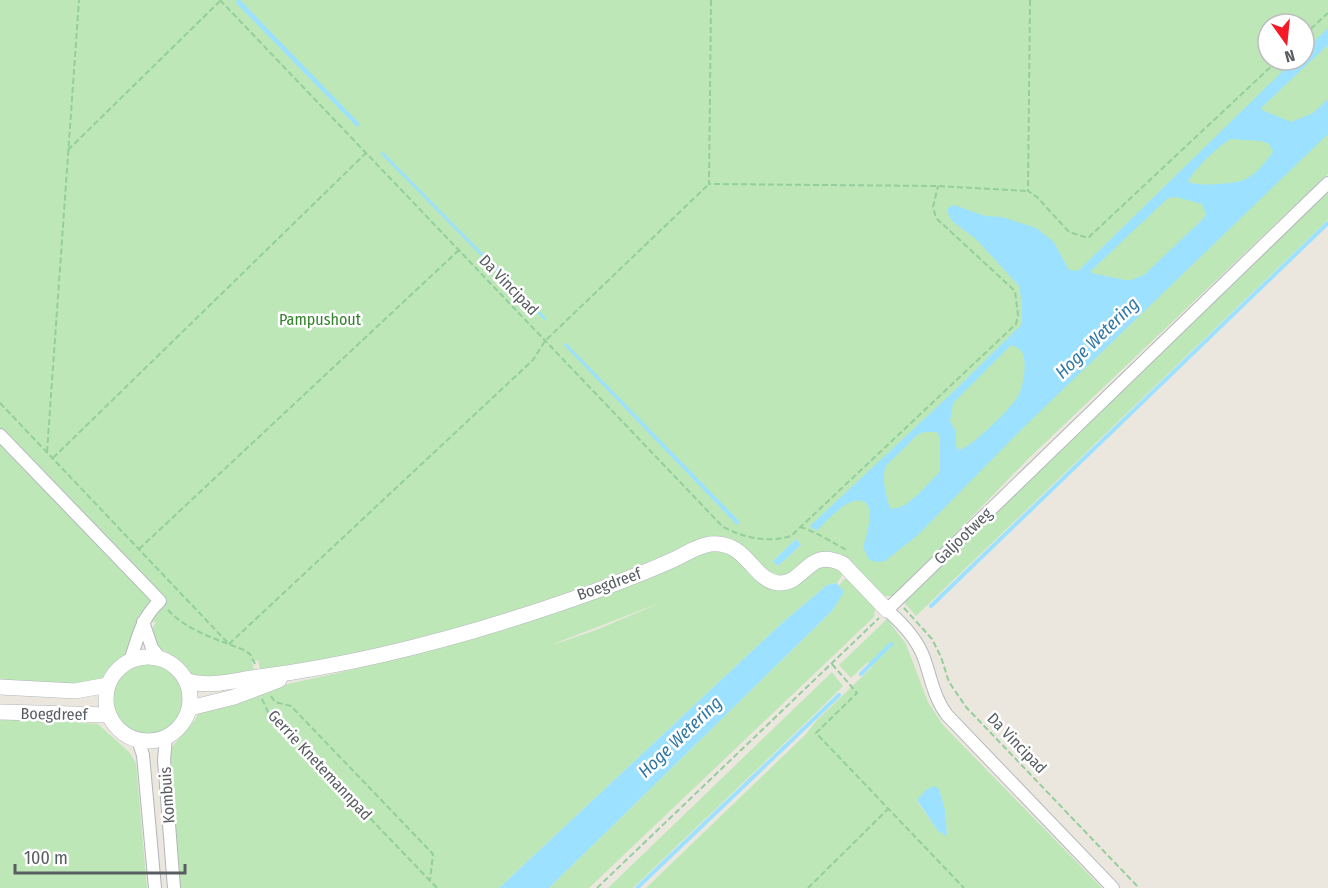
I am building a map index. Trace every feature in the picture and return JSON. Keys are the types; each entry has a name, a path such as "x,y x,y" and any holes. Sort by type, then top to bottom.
{"street":[{"name":"Galjootweg","path":"892,605 1328,183"},
{"path":"0,435 160,601 147,614 138,631 130,661"},
{"name":"Boegdreef","path":"187,681 206,684 259,682 295,672 369,658 481,628 599,589 710,544 727,546 736,550 768,579 779,583 790,580 813,561 821,559 836,561 843,564 892,605"},
{"path":"892,605 900,622 918,646 936,697 947,715 1113,888"},
{"path":"143,622 152,648 160,658 179,669 187,681 191,694 190,708 185,720 177,730 166,737 148,741 138,740 126,735 109,715 106,700 108,685 115,672 130,661 139,657 160,658"},
{"name":"Boegdreef","path":"190,708 234,697 259,682"},
{"name":"Boegdreef","path":"0,687 75,691 108,685"},
{"name":"Boegdreef","path":"0,712 109,715"},
{"name":"Kombuis","path":"166,737 164,760 174,888"},
{"name":"Kombuis","path":"138,740 143,756 154,888"}],"path":[{"path":"46,452 79,0"},
{"path":"68,150 221,0"},
{"name":"Da Vincipad","path":"221,0 723,528 738,535 770,539 791,536 1016,324 1018,315 1015,291 936,218 933,207 938,186"},
{"path":"709,184 711,0"},
{"path":"1028,191 1030,0"},
{"path":"1316,24 1328,13"},
{"path":"0,403 229,644 524,368 539,352 545,341 709,184 938,186 1028,191 1037,197 1069,232 1089,238 1265,72"},
{"path":"53,458 366,153"},
{"path":"140,549 459,250"},
{"name":"Gerrie Knetemannpad","path":"160,601 177,619 191,629 250,654 255,660 268,712 437,888"},
{"path":"597,888 892,605"},
{"name":"Da Vincipad","path":"892,605 932,639 949,682 966,707 1139,888"},
{"path":"832,664 857,693 816,734 964,888"},
{"path":"259,682 275,702 291,706 433,854 430,881"},
{"path":"808,888 888,809"}],"green space":[{"name":"Pampushout","path":"0,0 1328,0 1328,174 1028,459 902,589 892,596 884,596 822,553 781,576 697,541 575,593 498,618 419,639 261,673 258,660 252,662 255,674 220,679 191,675 173,657 156,645 151,631 156,622 136,623 126,654 114,663 101,681 95,685 0,682","holes":["796,539 801,545 778,566 773,561"]},
{"path":"1328,191 1328,220 916,616 903,601"},
{"path":"717,550 733,556 762,582 825,565 844,573 837,583 827,585 783,622 499,888 180,888 169,753 193,723 199,711 288,684 433,648 701,553","holes":["662,602 596,630 555,644"]},
{"path":"844,579 848,579 873,605 874,617 589,888 549,888 832,611 843,592 839,585"},
{"path":"887,619 906,644 928,702 943,725 1102,888 646,888 872,667 868,662 851,678 839,665","holes":["917,801 945,810 947,835 938,831"]},
{"path":"155,663 174,673 182,685 184,699 182,713 174,725 162,733 141,735 122,725 114,713 112,692 122,673 134,665"},
{"path":"832,672 843,686 819,710 633,888 608,888"},
{"path":"0,717 98,724 129,752 136,763 147,888 0,888"}],"water":[{"path":"240,0 359,123 358,128 236,3"},
{"path":"1328,28 1328,45 1316,56 1316,40"},
{"name":"Hoge Wetering","path":"1282,72 1299,72 1262,107 1262,110 1291,122 1313,113 1328,99 1328,134 1020,431 918,535 885,561 877,562 869,560 863,547 870,515 865,503 859,501 845,505 816,531 810,526 1022,324 1019,286 976,239 952,221 948,208 954,205 985,216 1002,217 1036,228 1053,241 1069,270 1078,271","holes":["1231,139 1261,141 1269,144 1273,152 1255,173 1243,180 1210,185 1188,182 1200,165","1176,197 1202,204 1206,214 1144,275 1125,280 1091,273 1168,198","1011,345 1019,349 1024,356 1025,369 1019,394 999,419 981,436 959,450 956,446 956,432 950,421 953,403","937,432 940,438 938,474 909,502 896,508 890,508 884,481 886,466 918,434"]},
{"path":"383,152 546,318 545,321 381,154"},
{"path":"565,342 740,522 739,524 737,525 564,345"},
{"path":"796,539 801,545 778,566 773,561"},
{"name":"Hoge Wetering","path":"837,583 844,592 832,611 549,888 499,888 783,622 827,585"},
{"path":"934,786 939,789 945,810 947,836 938,831 917,800 926,790"}],"waterway":[{"path":"931,606 1328,223"},
{"path":"861,674 891,644"},
{"path":"637,888 839,695"}]}
